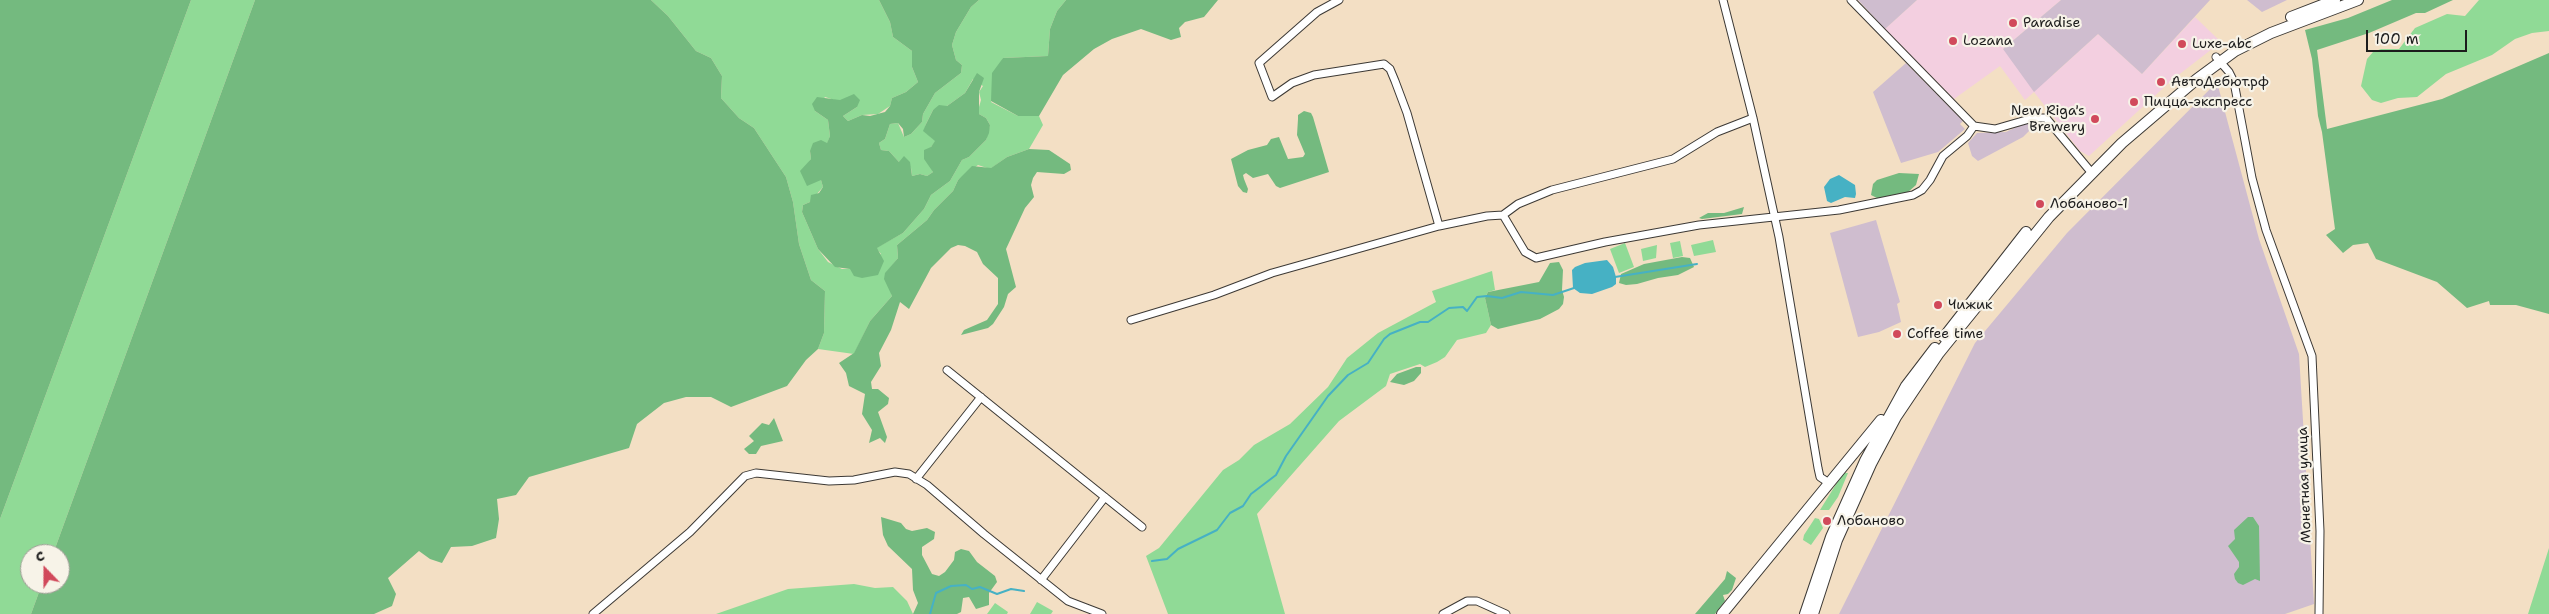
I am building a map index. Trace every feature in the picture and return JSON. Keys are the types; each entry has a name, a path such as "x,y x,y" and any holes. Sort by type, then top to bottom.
{"main road":[{"path":"1722,614 1895,405 1934,350 2019,241 2089,170 2171,91 2254,34 2335,0"},
{"path":"2218,59 2271,32 2358,0"},
{"path":"1813,614 1837,540 1868,462 1939,353 2024,245 2089,170"},
{"path":"1805,614 1831,537 1895,405"},
{"path":"1851,456 1868,462"}],"street":[{"path":"1339,0 1316,12 1259,63 1272,97 1292,83 1314,75 1384,64 1390,69 1407,113 1439,226"},
{"path":"1723,0 1753,118 1785,264 1818,468 1820,477 1829,483"},
{"path":"1851,0 1974,126 1994,129 2033,118 2046,118 2089,170"},
{"name":"Монетная улица","path":"2218,59 2234,82 2252,178 2266,230 2312,356 2320,531 2319,614"},
{"path":"1131,320 1214,295 1272,273 1439,226 1503,215 1518,204 1552,190 1672,159 1717,132 1753,118"},
{"path":"1503,215 1524,252 1536,258 1605,242 1699,225 1775,218 1821,210 1839,210 1914,195 1922,190 1930,180 1943,156 1967,136 1974,126"},
{"path":"947,370 1142,527"},
{"path":"916,478 981,397"},
{"path":"593,614 690,532 745,476 756,473 829,481 854,480 895,472 916,478 927,485 1068,601 1084,609 1102,614"},
{"path":"1041,580 1105,497"},
{"path":"1443,614 1459,604 1477,602 1506,614"}],"shaded area":[{"path":"1858,0 1917,0 1885,29"},
{"path":"1917,0 2061,0 2003,49 2053,75 2098,34 2142,74 2195,17 2221,42 2172,80 2089,156 2080,151 2034,92 2025,100 2000,66 1954,99 1885,29"},
{"path":"2061,0 2210,0 2142,74 2098,34 2034,92 2003,49"},
{"path":"2247,0 2287,0 2262,12"},
{"path":"1906,63 1963,121 1960,124 1965,129 1938,152 1901,163 1873,92"},
{"path":"2217,82 2259,239 2299,354 2314,604 2285,614 1839,614 1975,343 2067,233"},
{"path":"2029,121 2033,127 2023,137 1978,161 1972,156 1968,143 1977,133 2006,132"},
{"path":"1876,220 1900,302 1897,304 1901,322 1879,332 1858,337 1830,233"}],"green space":[{"path":"0,0 191,0 0,519"},
{"path":"191,0 255,0 57,544 20,544 20,594 38,594 31,614 0,614 0,519"},
{"path":"255,0 651,0 668,16 696,51 711,58 722,76 721,98 739,118 754,128 786,177 793,202 799,244 811,280 825,291 824,333 818,349 806,360 787,386 731,407 711,397 686,397 664,403 637,424 629,448 529,477 516,495 497,499 499,519 496,538 472,546 451,547 442,563 430,559 419,551 388,578 396,594 392,606 374,614 31,614 38,594 70,594 70,544 57,544"},
{"path":"651,0 879,0 890,22 893,37 912,51 912,67 918,82 906,92 892,98 890,106 878,114 862,115 848,121 843,116 857,107 825,97 815,111 828,120 830,136 827,144 810,151 811,159 806,166 821,180 823,187 810,202 803,205 802,212 818,249 828,262 842,269 850,269 881,254 876,248 903,233 924,209 931,195 950,181 962,160 969,157 986,140 990,125 986,118 979,114 981,100 979,92 983,86 973,79 965,93 947,106 933,110 926,124 924,131 936,141 931,147 930,164 933,172 927,176 920,174 912,176 911,168 899,162 889,151 881,150 879,143 885,139 890,124 898,123 904,137 911,134 922,122 923,114 935,93 961,73 962,65 956,60 952,45 956,32 971,7 979,0 1066,0 1057,11 1050,29 1048,56 1003,58 991,102 1018,116 1039,116 1043,125 1029,149 1007,157 990,169 978,165 958,180 953,191 927,220 897,245 898,258 886,273 892,296 870,321 854,354 818,349 824,333 825,291 811,280 799,244 793,202 786,177 754,128 739,118 721,98 722,76 711,58 696,51 668,16"},
{"path":"879,0 979,0 971,7 956,32 952,45 956,60 962,65 961,73 935,93 923,114 922,122 911,134 904,137 903,129 898,123 890,124 885,139 879,143 881,150 889,151 899,162 904,156 910,162 912,176 920,174 927,176 933,172 924,159 924,150 931,147 935,141 923,131 926,124 933,110 939,105 947,106 965,93 977,73 984,78 979,92 979,114 986,118 990,125 986,140 969,157 962,160 950,181 931,195 924,209 903,233 877,248 884,261 878,275 862,278 854,276 850,269 835,267 818,249 802,212 803,205 810,202 811,195 819,193 823,187 821,180 807,186 800,171 811,159 810,151 813,143 821,140 827,143 830,136 828,120 815,111 812,104 817,97 840,100 854,94 860,100 857,107 843,116 848,121 862,115 870,116 885,112 890,106 892,98 906,92 918,82 912,67 912,51 893,37 890,22"},
{"path":"1066,0 1218,0 1204,17 1185,22 1179,28 1181,37 1171,40 1141,29 1112,39 1094,49 1063,75 1039,116 1018,116 991,101 992,73 1003,58 1048,56 1050,29 1057,11"},
{"path":"2392,0 2453,0 2425,13 2416,13 2369,33 2317,50 2327,129 2442,99 2549,53 2549,314 2516,305 2490,305 2489,301 2467,308 2437,282 2376,259 2368,243 2353,245 2343,253 2326,235 2335,229 2322,132 2318,116 2312,59 2305,30 2348,18"},
{"path":"2479,0 2549,0 2549,31 2532,33 2515,39 2492,55 2446,74 2417,97 2398,98 2381,103 2372,100 2361,86 2367,59 2373,52 2381,49 2399,49 2415,28 2447,14 2465,16"},
{"path":"1304,111 1311,113 1313,117 1329,172 1280,188 1276,186 1268,174 1253,178 1246,173 1243,175 1248,189 1247,193 1243,192 1238,186 1231,159 1248,150 1267,145 1271,139 1279,137 1288,159 1303,157 1305,154 1297,135 1298,115"},
{"path":"1029,149 1049,150 1070,164 1071,170 1064,174 1037,172 1033,178 1031,185 1034,197 1025,208 1006,249 1016,287 1008,294 1004,307 993,324 988,328 961,335 964,330 987,320 998,304 998,278 983,264 977,252 965,246 958,245 951,248 931,268 909,309 900,302 891,330 879,353 881,366 871,382 872,389 878,389 889,398 888,404 878,412 887,437 885,443 880,438 869,443 872,430 862,414 865,394 849,386 846,373 839,363 854,353 870,321 892,296 884,279 885,273 898,258 897,245 927,220 953,191 958,180 972,166 991,168 1007,157"},
{"path":"1899,173 1919,174 1916,185 1907,193 1895,197 1877,198 1871,195 1873,184 1877,180"},
{"path":"1744,207 1742,214 1699,218 1708,213 1724,213"},
{"path":"1713,240 1716,252 1694,256 1691,245"},
{"path":"1680,241 1683,256 1673,258 1670,243"},
{"path":"1625,243 1634,267 1619,273 1610,249"},
{"path":"1657,245 1656,258 1643,261 1641,249"},
{"path":"1682,257 1690,258 1694,267 1678,275 1637,284 1626,285 1619,283 1621,274 1644,264"},
{"path":"1559,262 1563,270 1562,290 1564,297 1563,304 1559,309 1540,319 1498,329 1491,325 1485,298 1488,292 1539,282 1550,263"},
{"path":"1492,271 1495,290 1488,292 1485,298 1491,325 1486,333 1457,340 1445,357 1437,362 1425,367 1420,364 1390,374 1386,386 1339,421 1257,514 1285,614 1168,614 1146,556 1159,548 1223,470 1239,460 1254,445 1290,424 1328,387 1347,358 1378,333 1436,302 1432,291"},
{"path":"1421,367 1421,373 1414,381 1404,385 1390,382 1397,374"},
{"path":"774,418 783,441 761,446 756,454 749,454 744,449 754,441 749,436 762,423 769,425"},
{"path":"1843,473 1848,473 1838,497 1829,510 1820,510"},
{"path":"881,517 901,523 906,529 912,531 927,528 935,532 934,539 922,547 922,555 932,574 939,576 945,572 954,560 955,552 961,549 969,551 977,562 995,576 997,582 989,593 989,605 976,609 969,597 963,598 961,612 957,614 913,614 918,603 913,590 912,569 888,546 883,535"},
{"path":"2248,517 2253,517 2259,526 2260,581 2255,579 2243,585 2235,579 2234,574 2239,567 2239,562 2228,546 2235,539 2234,530"},
{"path":"1815,518 1819,519 1823,528 1811,545 1803,540 1804,535"},
{"path":"2549,548 2549,614 2528,614"},
{"path":"1727,571 1736,578 1732,590 1728,594 1723,595 1725,601 1715,614 1695,614 1725,579"},
{"path":"854,584 875,588 893,587 907,601 913,614 716,614 788,589"},
{"path":"1037,602 1053,611 1051,614 1030,614"},
{"path":"995,603 1008,612 1007,614 987,614"}],"water":[{"path":"1839,175 1855,185 1855,198 1845,197 1831,203 1827,201 1824,187 1830,179"},
{"path":"1607,260 1613,267 1616,284 1592,294 1580,293 1573,288 1572,270 1575,267 1585,263"}],"waterway":[{"path":"1615,277 1697,264"},
{"path":"1152,561 1167,559 1178,549 1217,530 1230,513 1243,506 1251,494 1276,475 1286,456 1328,396 1348,375 1368,363 1384,339 1390,334 1420,322 1428,322 1449,308 1463,307 1467,311 1477,297 1502,298 1521,292 1553,295 1574,288"},
{"path":"930,614 936,593 951,586 966,585 972,589 980,587 997,594 1011,589 1024,591"}],"place":[{"name":"Paradise","path":"2013,23"},
{"name":"Lozana","path":"1953,41"},
{"name":"Luxe-abc","path":"2182,44"},
{"name":"АвтоДебют.рф","path":"2161,82"},
{"name":"Пицца-экспресс","path":"2134,102"},
{"name":"New Riga's Brewery","path":"2095,119"},
{"name":"Лобаново-1","path":"2040,204"},
{"name":"Чижик","path":"1938,305"},
{"name":"Coffee time","path":"1897,334"},
{"name":"Лобаново","path":"1827,521"}]}
